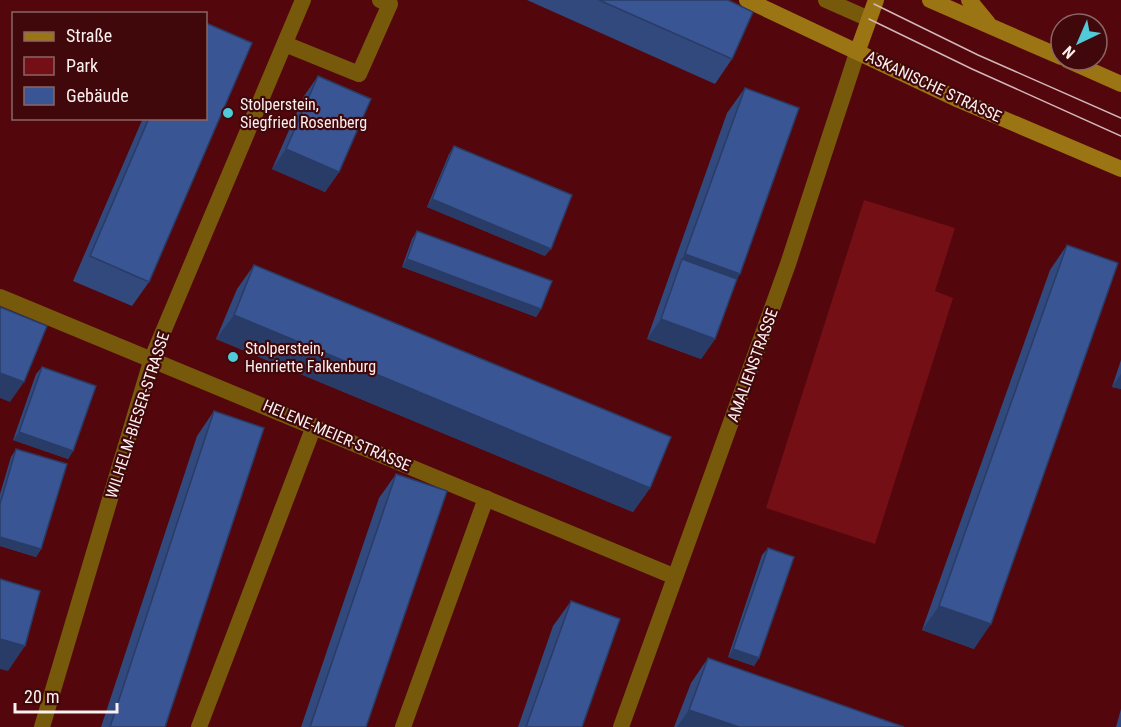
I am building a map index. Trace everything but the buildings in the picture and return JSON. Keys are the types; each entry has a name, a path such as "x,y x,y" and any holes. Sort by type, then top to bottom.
{"main road":[{"name":"ASKANISCHE STRASSE","path":"747,0 858,50 959,100 1121,169"},
{"path":"930,0 1049,52"},
{"path":"969,0 990,26"},
{"name":"AMALIENSTRASSE","path":"858,50 871,6"},
{"path":"1094,72 1121,84"}],"street":[{"name":"WILHELM-BIESER-STRASSE","path":"42,727 152,358 303,0"},
{"path":"285,44 359,74 390,4 380,0"},
{"path":"826,0 871,6"},
{"name":"AMALIENSTRASSE","path":"621,727 673,576 711,483 789,264 858,50"},
{"name":"HELENE-MEIER-STRASSE","path":"0,297 152,358 673,576"},
{"path":"199,727 314,426"},
{"path":"403,727 486,498"}],"green space":[{"path":"864,200 955,228 935,291 953,298 875,544 766,508"}],"tram line":[{"path":"874,4 978,55 1121,118"},
{"path":"869,19 972,69 1121,136"}],"place":[{"name":"Stolperstein, Siegfried Rosenberg","path":"228,113"},
{"name":"Stolperstein, Henriette Falkenburg","path":"233,357"}]}
